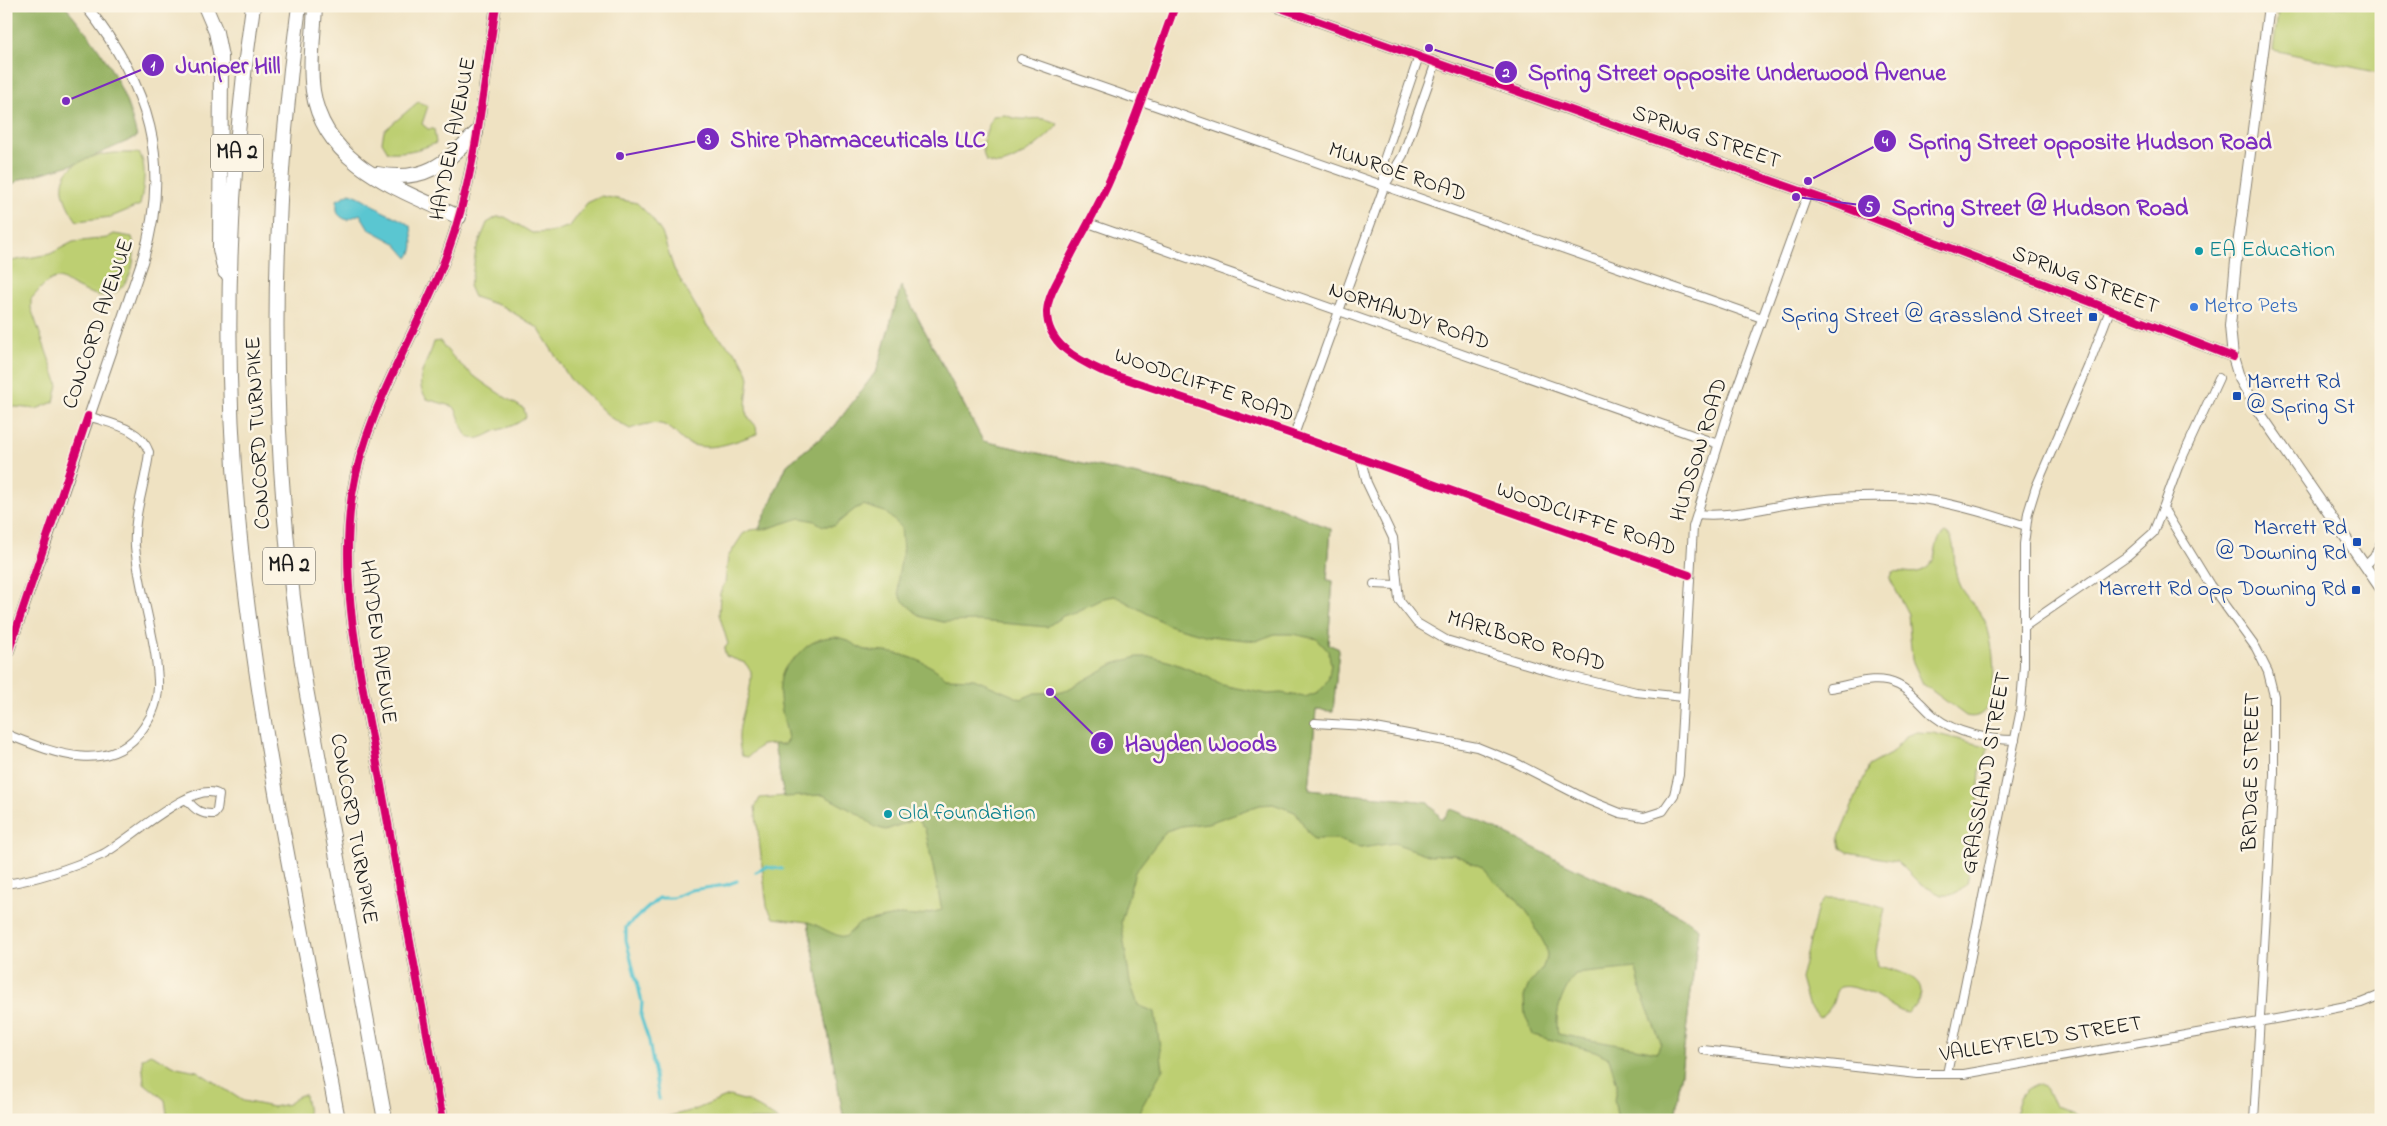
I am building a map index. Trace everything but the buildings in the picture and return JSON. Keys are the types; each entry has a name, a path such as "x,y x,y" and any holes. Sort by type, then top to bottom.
{"highway":[{"path":"205,6 216,32 221,57 220,249 230,300"},
{"name":"CONCORD TURNPIKE","path":"253,6 238,135 230,300 234,460 250,627 276,783 338,1120"},
{"name":"CONCORD TURNPIKE","path":"299,6 285,127 278,231 276,372 283,513 306,689 385,1120"},
{"path":"315,6 312,78 318,112 328,133 338,147 357,165 384,182 459,217"},
{"path":"371,173 400,177 426,172 448,159 476,133"}],"main road":[{"name":"CONCORD AVENUE","path":"6,659 144,253 152,220 156,180 150,126 138,90 115,44 86,6"},
{"name":"HAYDEN AVENUE","path":"442,1120 360,670 349,586 348,548 353,489 367,438 434,287 459,217 468,180 496,6"},
{"name":"SPRING STREET","path":"1274,6 1808,193 2233,357"},
{"path":"2269,6 2236,261 2230,326 2233,357 2239,376 2259,412 2381,589"}],"street":[{"name":"WOODCLIFFE ROAD","path":"1175,6 1142,102 1109,182 1052,292 1047,310 1049,327 1057,341 1076,359 1102,371 1294,435 1689,575"},
{"path":"1384,187 1384,160 1418,56"},
{"name":"MUNROE ROAD","path":"1021,59 1762,318"},
{"path":"1294,435 1384,187 1403,156 1436,62"},
{"name":"HUDSON ROAD","path":"1315,723 1365,726 1477,747 1514,762 1588,800 1620,813 1644,817 1663,811 1674,795 1679,774 1693,526 1718,444 1808,193"},
{"name":"NORMANDY ROAD","path":"1088,223 1718,444"},
{"name":"GRASSLAND STREET","path":"1947,1074 2020,714 2024,666 2024,544 2026,526 2036,487 2088,367 2110,310"},
{"path":"2024,627 2127,556 2153,533 2178,467 2219,378"},
{"path":"6,734 47,750 70,756 103,755 112,753 131,742 149,721 156,704 158,675 135,542 148,452 145,442 133,432 88,416"},
{"name":"MARLBORO ROAD","path":"1361,460 1367,483 1393,538 1396,585 1403,607 1416,623 1446,640 1553,672 1636,692 1683,697"},
{"path":"1697,514 1718,516 1816,500 1860,497 1933,500 2026,526"},
{"name":"BRIDGE STREET","path":"2163,508 2210,585 2256,648 2268,672 2274,696 2274,775 2254,1120"},
{"path":"2365,566 2374,557 2381,542"},
{"path":"1374,584 1396,585"},
{"path":"1830,688 1857,681 1879,681 1897,684 1916,698 1936,718 1966,732 1994,740 2015,740"},
{"path":"6,884 27,881 103,854 158,815 187,800"},
{"name":"VALLEYFIELD STREET","path":"1703,1050 1918,1074 1964,1074 2030,1064 2345,1006 2381,995"}],"green space":[{"path":"6,6 65,6 90,36 110,67 132,117 137,137 78,163 21,179 6,188"},
{"path":"2279,6 2381,6 2380,73 2273,50"},
{"path":"418,102 428,106 422,124 428,129 434,129 436,143 424,148 388,152 382,142 384,131"},
{"path":"1005,115 1020,119 1043,119 1058,124 1048,136 1013,160 998,164 986,161 983,144 988,127 993,116"},
{"path":"115,153 139,153 142,159 144,179 140,205 111,217 77,221 63,193 63,182 67,172 85,159"},
{"path":"602,196 637,203 651,217 662,233 674,269 708,327 739,356 747,371 749,378 746,405 747,416 756,426 757,434 717,446 701,447 685,442 664,425 649,424 630,429 611,418 570,379 538,328 504,307 474,297 469,286 476,250 487,223 497,217 505,217 532,233 552,232 570,226 587,203"},
{"path":"114,234 132,237 134,247 133,264 130,274 122,287 116,292 103,296 95,295 58,278 46,283 31,299 31,308 58,385 54,402 36,409 6,406 6,262 50,254 73,242 107,238"},
{"path":"901,286 983,441 1274,505 1331,529 1327,580 1333,581 1328,644 1339,649 1333,711 1316,710 1309,790 1428,802 1442,820 1451,809 1596,878 1662,906 1699,928 1675,1120 844,1120 808,922 773,918 767,906 755,807 760,798 784,796 774,744 761,745 748,757 742,756 739,734 749,693 751,671 745,663 726,656 724,649 728,644 719,614 720,593 725,583 728,557 743,534 750,530 759,529 787,465 834,427 877,370"},
{"path":"901,286 983,441 1274,505 1331,529 1327,580 1333,581 1328,644 1339,649 1333,711 1316,710 1309,790 1428,802 1442,820 1451,809 1596,878 1662,906 1699,928 1675,1120 1618,1120 1614,1100 1617,1084 1609,1058 1595,1051 1533,1035 1525,1015 1524,997 1529,984 1542,969 1547,957 1546,947 1527,912 1515,897 1497,884 1484,868 1453,854 1431,856 1394,843 1361,848 1336,839 1313,839 1295,812 1273,804 1260,805 1208,823 1182,826 1166,831 1135,872 1121,922 1130,982 1138,1005 1155,1012 1163,1069 1140,1110 1138,1120 844,1120 808,922 845,937 860,923 900,915 916,916 942,910 925,829 916,819 886,830 875,827 860,815 823,795 784,797 774,744 784,745 788,739 780,701 780,682 790,662 816,641 829,637 839,637 866,650 893,653 918,660 946,678 974,679 1021,699 1035,693 1063,692 1113,664 1137,657 1152,657 1171,662 1208,677 1219,684 1231,687 1268,694 1281,693 1305,697 1318,692 1328,681 1331,664 1328,651 1317,639 1292,634 1275,634 1256,641 1208,636 1168,625 1115,596 1104,598 1063,616 1047,627 978,621 943,622 926,618 920,616 903,601 899,594 898,577 903,551 901,527 885,512 863,505 834,526 823,526 815,521 800,518 766,529 759,529 787,465 834,427 877,370","holes":["1636,968 1642,995 1661,1043 1657,1052 1558,1034 1558,1009 1575,974"]},
{"path":"440,341 468,371 524,409 526,417 513,425 481,438 468,437 463,430 458,413 454,407 427,399 423,392 421,377 423,370 434,342"},
{"path":"1945,533 1951,537 1953,542 1958,582 1963,592 1983,617 1991,642 1994,678 1992,694 1987,708 1978,715 1966,716 1923,684 1912,660 1908,614 1890,579 1893,572 1917,572 1927,567 1934,558 1938,542"},
{"path":"1916,732 1933,733 1989,747 1980,771 1976,819 1969,845 1969,869 1966,884 1961,890 1951,895 1941,895 1919,883 1897,861 1848,852 1841,848 1839,837 1869,766 1892,753 1906,736"},
{"path":"1825,899 1855,900 1885,908 1876,951 1878,966 1907,975 1920,986 1921,993 1917,1002 1908,1013 1899,1010 1868,992 1844,986 1839,988 1832,1004 1819,1018 1808,1004 1801,979 1818,906"},
{"path":"150,1054 177,1067 197,1071 243,1101 273,1107 288,1104 300,1095 305,1095 309,1120 162,1120 167,1114 165,1100 144,1083 142,1059"},
{"path":"2037,1084 2046,1088 2055,1106 2073,1111 2088,1120 2014,1120 2022,1094"},
{"path":"729,1096 747,1101 779,1120 654,1120 694,1110"}],"water":[{"path":"350,193 411,227 413,247 408,258 395,243 369,229 360,214 347,220 339,214 337,200"}],"waterway":[{"path":"756,872 766,867 782,869"},
{"path":"659,1099 649,1041 641,1017 642,1002 626,940 626,927 659,898 673,898 691,890 726,885 737,881"}],"cycle path":[{"path":"443,1120 354,638 350,602 348,531 352,495 368,432 393,373 435,284 457,224 478,132 496,6"},
{"path":"1175,6 1135,118 1117,162 1103,194 1049,299 1048,322 1057,341 1073,355 1102,371 1286,432 1689,575"},
{"path":"1275,6 1829,201 2233,357"},
{"path":"6,659 88,416"}],"place":[{"name":"Spring Street opposite Underwood Avenue","path":"1429,48"},
{"name":"Juniper Hill","path":"66,101"},
{"name":"Shire Pharmaceuticals LLC","path":"620,156"},
{"name":"Spring Street opposite Hudson Road","path":"1808,181"},
{"name":"Spring Street @ Hudson Road","path":"1796,197"},
{"name":"EA Education","path":"2199,251"},
{"name":"Metro Pets","path":"2194,307"},
{"name":"Spring Street @ Grassland Street","path":"2093,317"},
{"name":"Marrett Rd @ Spring St","path":"2237,396"},
{"name":"Marrett Rd @ Downing Rd","path":"2357,542"},
{"name":"Marrett Rd opp Downing Rd","path":"2356,590"},
{"name":"Hayden Woods","path":"1050,692"},
{"name":"Old foundation","path":"888,814"}]}
